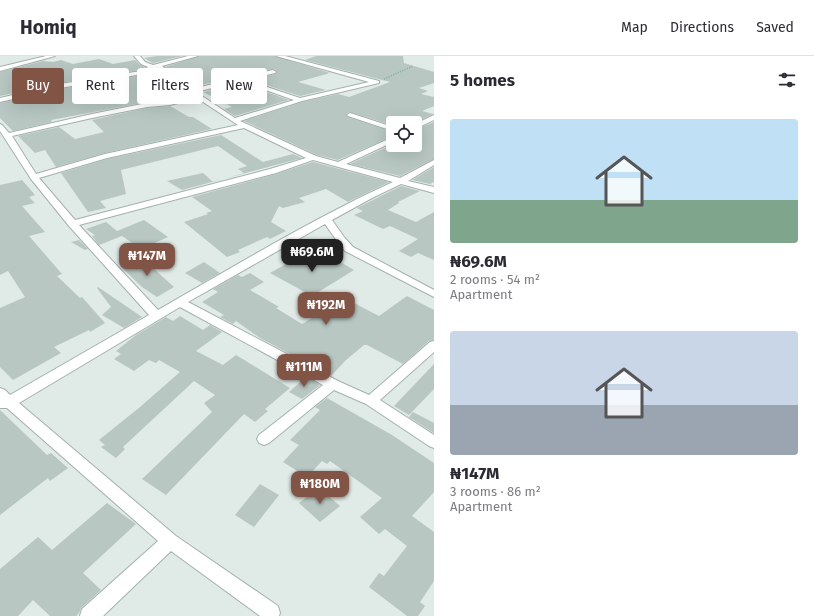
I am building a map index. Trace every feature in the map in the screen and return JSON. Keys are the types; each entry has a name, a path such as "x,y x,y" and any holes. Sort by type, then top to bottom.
{"street":[{"path":"0,69 52,56"},
{"path":"137,56 143,63 158,68"},
{"path":"0,100 60,86 142,72 154,66 195,56"},
{"path":"279,56 377,82"},
{"path":"267,74 273,72"},
{"path":"234,121 300,100 377,82"},
{"path":"267,89 300,100"},
{"path":"203,99 234,121 313,158 434,190"},
{"path":"8,135 92,116 158,104"},
{"path":"350,115 386,127"},
{"path":"422,123 434,117"},
{"path":"0,126 8,135 34,177 72,224 156,315"},
{"path":"34,177 105,156 245,126"},
{"path":"339,165 386,142"},
{"path":"72,224 272,171 313,158"},
{"path":"272,613 170,541 3,400 327,219 369,196 401,181 434,162"},
{"path":"327,219 349,249 434,294"},
{"path":"179,302 332,384 371,401 434,442"},
{"path":"371,401 434,345"},
{"path":"264,439 332,384"},
{"path":"89,616 170,541"}],"path":[{"path":"377,82 414,66"}],"building":[{"path":"157,56 182,56 153,63 144,58"},
{"path":"199,56 275,56 330,73 298,82 326,90 300,96 267,85 267,76 277,72 274,69 267,71 267,68 211,68 211,83 203,85 203,68 165,67"},
{"path":"316,56 403,56 404,63 434,72 434,83 419,88 428,91 421,94 434,97 434,106 422,111 433,114 422,119 422,116 386,116 386,123 349,112 346,115 348,117 386,130 386,139 338,160 317,155 244,121 302,102 338,94 349,97 390,82 305,60"},
{"path":"99,59 113,64 135,60 140,65 145,67 137,68 137,70 129,72 129,68 72,68 72,81 64,82 64,68 16,68 43,61 53,62 61,60 73,64"},
{"path":"12,69 12,93 0,96 0,72"},
{"path":"137,76 137,104 51,120 52,122 13,131 0,118 0,103 12,100 12,104 64,104 64,88 72,87 72,104 129,104 129,77"},
{"path":"211,90 211,96 203,92"},
{"path":"267,92 289,100 235,116 224,109 232,107 226,104 267,104"},
{"path":"170,106 189,117 193,117 212,129 105,153 56,167 45,150 35,153 18,136 59,127 75,139 104,132 92,120 147,108"},
{"path":"434,122 434,159 400,176 350,164 386,147 386,152 422,152 422,127"},
{"path":"221,135 263,162 293,154 302,158 224,179 244,173 238,169 247,166 218,146 121,170 126,194 100,201 106,208 88,212 61,173 107,159"},
{"path":"313,162 389,182 348,202 326,189 299,198 305,202 283,208 279,206 271,222 286,231 270,239 267,237 238,250 240,252 227,257 184,222 208,214 206,213 212,211 192,197 276,174"},
{"path":"434,167 434,182 430,184 412,180"},
{"path":"203,173 213,182 182,190 167,181"},
{"path":"22,180 35,195 29,197 35,203 22,206 45,232 29,236 62,274 57,276 80,298 82,297 105,323 90,332 89,330 54,347 61,353 13,380 0,367 0,308 25,297 8,271 0,275 0,185"},
{"path":"401,186 420,191 398,202 399,203 388,210 416,222 434,212 434,260 418,253 411,257 399,251 418,239 390,226 383,229 354,215 363,211 357,208"},
{"path":"144,220 168,237 141,249 122,236 99,245 92,236 95,235 86,229 106,222 117,231"},
{"path":"79,240 88,249 85,250 71,242"},
{"path":"311,250 330,261 335,262 337,260 354,270 312,296 270,273"},
{"path":"142,258 174,287 157,297 142,287 120,266"},
{"path":"204,262 220,273 202,283 185,273"},
{"path":"250,273 264,282 250,290 279,307 276,308 302,324 327,309 338,314 354,303 379,316 407,296 434,310 434,340 429,341 403,364 367,345 364,345 346,360 331,376 260,338 236,321 233,324 220,317 224,315 202,302 218,292 213,289 238,275 242,277"},
{"path":"98,287 142,317 124,328 102,315 111,307 97,288"},
{"path":"180,316 203,330 210,325 222,332 196,351 223,365 236,355 290,388 265,409 268,411 255,422 244,414 166,495 142,479 212,412 204,403 215,395 194,381 123,447 125,449 116,458 101,447 105,445 99,440 180,372 159,360 156,363 149,360 134,371 114,359 121,354 116,351 136,335 166,317 173,321"},
{"path":"434,364 434,389 409,415 394,406"},
{"path":"306,377 320,385 302,399 289,392"},
{"path":"327,398 392,435 434,463 434,492 412,516 434,532 434,581 420,602 425,606 418,616 407,616 369,587 379,573 384,576 407,546 385,529 379,534 360,517 382,498 330,461 327,464 322,461 307,477 283,462 299,445 290,440 320,410 315,407"},
{"path":"0,410 47,455 51,453 68,468 50,481 48,478 0,515"},
{"path":"413,412 434,423 434,433 409,417"},
{"path":"260,484 279,495 254,527 235,515"},
{"path":"319,488 340,506 320,522 299,503"},
{"path":"107,503 136,524 83,573 101,590 81,608 76,616 50,616 33,600 18,616 0,616 0,569 38,537 52,550"}]}
